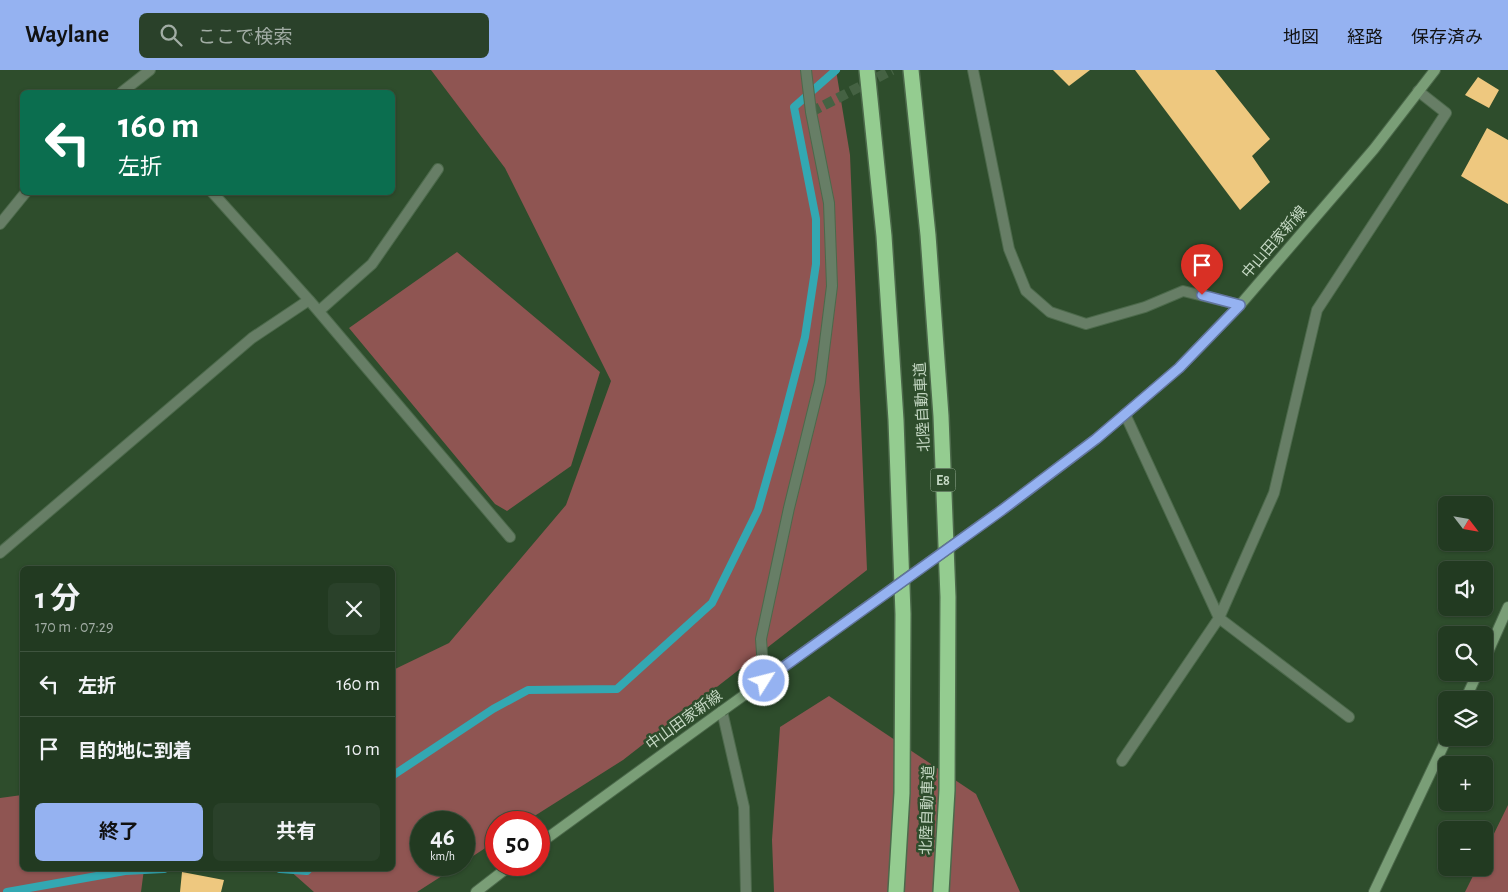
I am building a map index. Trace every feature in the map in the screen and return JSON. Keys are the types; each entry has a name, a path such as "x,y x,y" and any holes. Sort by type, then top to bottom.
{"highway":[{"name":"北陸自動車道","path":"868,70 884,236 896,420 902,634 902,793 896,892"},
{"name":"北陸自動車道","path":"911,70 928,235 941,416 948,597 947,790 941,892"}],"main road":[{"name":"中山田家新線","path":"550,836 1002,510 1096,439 1179,368 1240,305 1374,148 1435,70"},
{"path":"1493,641 1508,607"},
{"path":"1374,892 1443,746"},
{"path":"476,892 497,876"}],"street":[{"path":"125,90 150,70"},
{"path":"764,681 761,640 789,508 820,382 832,286 829,203 811,112 806,70"},
{"path":"973,70 1009,249 1026,292 1050,312 1086,324 1145,307 1183,291 1240,305"},
{"path":"1122,761 1219,618 1274,493 1317,310 1446,113 1418,91"},
{"path":"319,311 372,264 438,169"},
{"path":"0,224 24,195"},
{"path":"215,195 319,311 510,537"},
{"path":"0,553 252,338 309,300"},
{"path":"1125,414 1219,618 1349,717"},
{"path":"722,711 744,807 746,892"}],"shaded area":[{"path":"431,70 836,70 850,155 867,570 623,760 542,811 485,811 485,848 475,855 475,811 410,811 410,876 442,876 417,892 314,892 290,871 395,871 395,669 449,643 566,505 611,381 505,168"},
{"path":"457,252 600,372 571,466 507,511 495,504 349,328"},
{"path":"829,696 976,794 1020,892 774,892 772,840 780,727"},
{"path":"20,795 20,871 144,871 141,892 0,892 0,798"},
{"path":"1508,805 1508,892 1465,892 1473,876 1493,876 1493,836"}],"building":[{"path":"1053,70 1090,70 1069,86"},
{"path":"1135,70 1215,70 1270,139 1252,156 1270,182 1240,210"},
{"path":"1478,77 1499,90 1489,108 1465,95"},
{"path":"1487,128 1508,140 1508,204 1461,176"},
{"path":"182,872 224,880 221,892 180,892"}],"waterway":[{"path":"395,774 493,709 528,690 617,689 712,603 758,510 805,337 816,264 816,219 794,107 836,70"},
{"path":"7,892 125,871"}],"tunnel":[{"path":"811,112 892,70"}],"route":[{"path":"764,681 1002,510 1096,439 1179,368 1240,305 1202,295"}]}
